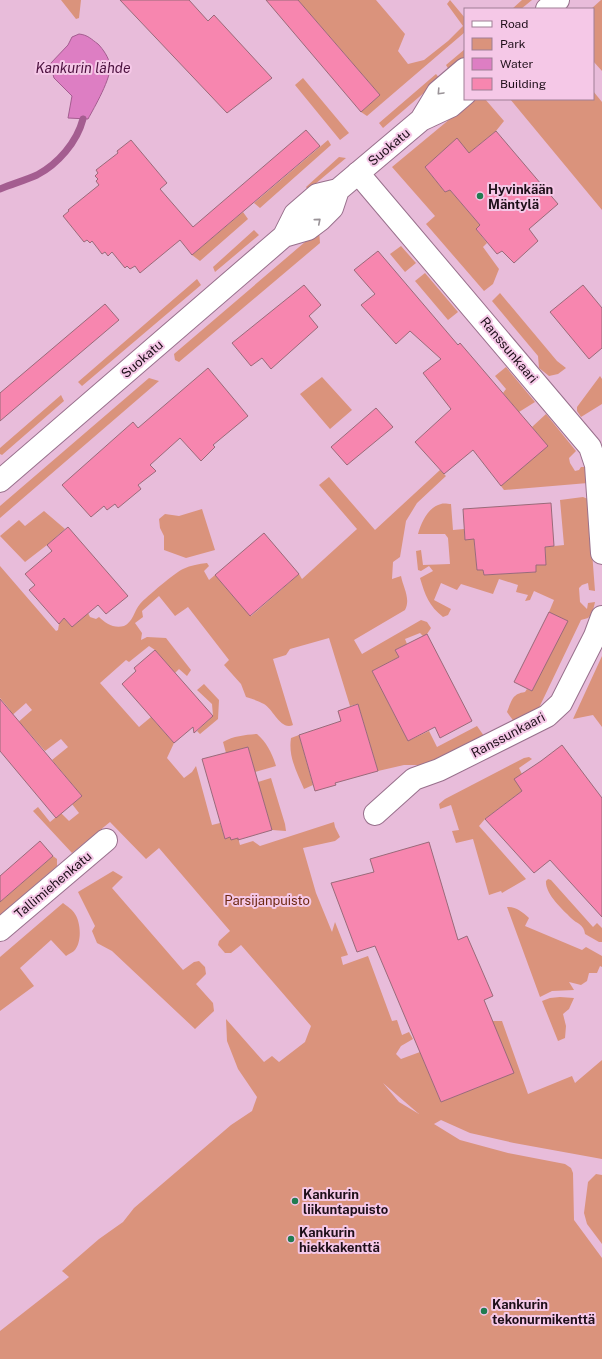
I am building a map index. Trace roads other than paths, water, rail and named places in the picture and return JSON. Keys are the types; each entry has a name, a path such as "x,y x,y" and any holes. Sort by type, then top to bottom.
{"street":[{"path":"548,8 558,0"},
{"name":"Suokatu","path":"421,120 438,92 464,70"},
{"name":"Suokatu","path":"0,481 284,236 295,214 317,195 338,190 421,120 451,106 464,95"},
{"name":"Ranssunkaari","path":"358,173 590,447 596,465 602,553"},
{"name":"Ranssunkaari","path":"375,814 414,779 439,770 547,716 561,703 595,636 602,617"},
{"name":"Tallimiehenkatu","path":"0,930 106,840"}],"water":[{"name":"Kankurin lähde","path":"79,34 87,36 102,48 110,65 106,84 88,119 68,118 72,96 54,78 50,64 68,45 72,37"}],"waterway":[{"path":"0,189 37,175 52,165 66,152 76,136 83,119"}],"place":[{"name":"Hyvinkään Mäntylä","path":"480,196"},
{"name":"Kankurin liikuntapuisto","path":"295,1201"},
{"name":"Kankurin hiekkakenttä","path":"291,1239"},
{"name":"Kankurin tekonurmikenttä","path":"484,1311"}],"park label":[{"name":"Parsijanpuisto","path":"267,900"}]}
